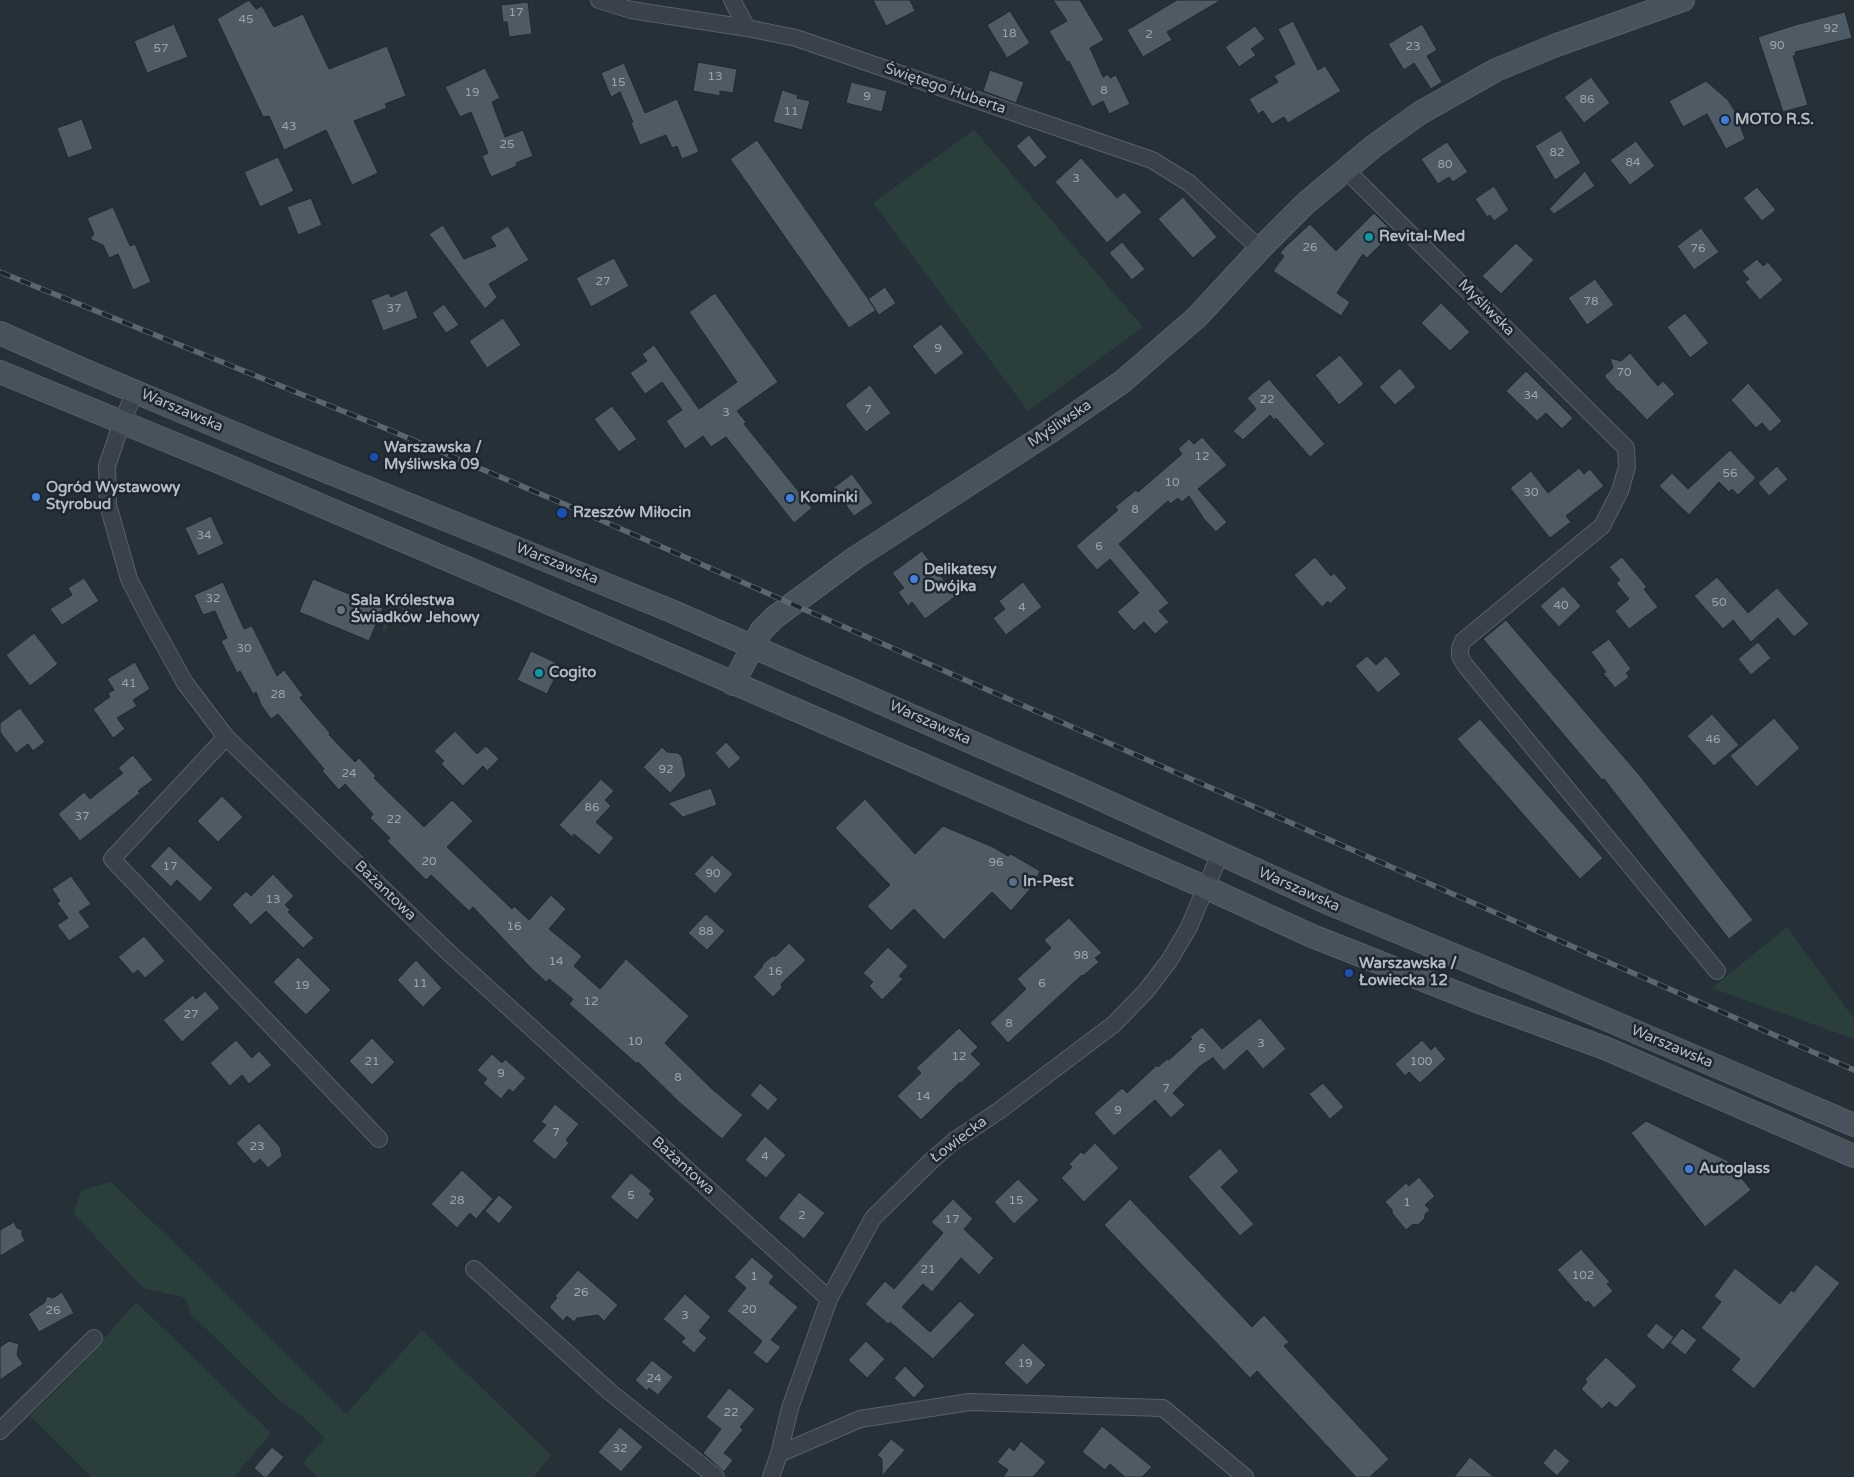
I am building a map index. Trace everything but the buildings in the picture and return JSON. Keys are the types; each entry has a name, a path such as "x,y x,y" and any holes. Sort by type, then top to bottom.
{"main road":[{"name":"Myśliwska","path":"733,684 761,631 775,617 821,582 1122,382 1197,317 1302,207 1345,169 1420,113 1496,70 1554,46 1683,0"},
{"name":"Warszawska","path":"0,333 135,392 669,610 896,708 1333,905 1854,1125"},
{"name":"Warszawska","path":"0,372 226,465 526,593 1206,888 1312,936 1412,976 1607,1049 1854,1156"}],"street":[{"name":"Świętego Huberta","path":"599,0 631,10 747,28 796,38 1152,160 1189,183 1260,250"},
{"path":"732,0 747,28"},
{"name":"Myśliwska","path":"1345,169 1626,448 1626,467 1620,491 1602,526 1464,640 1460,648 1460,656 1465,665 1717,971"},
{"name":"Bażantowa","path":"135,392 122,422 107,466 108,504 129,579 185,682 226,738 447,951 829,1299"},
{"path":"226,738 112,859 379,1139"},
{"name":"Łowiecka","path":"771,1477 779,1454 790,1408 829,1299 874,1218 931,1161 954,1141 1000,1110 1033,1083 1114,1024 1146,991 1169,961 1189,928 1220,854"},
{"path":"474,1269 610,1392 716,1477"},
{"path":"0,1431 94,1338"},
{"path":"779,1454 860,1419 970,1402 1163,1408 1245,1477"}],"green space":[{"path":"974,130 1143,327 1028,411 873,203"},
{"path":"389,594 396,594 408,599 411,608 409,612 396,607 384,635 382,629 391,604 385,601"},
{"path":"1787,927 1854,1019 1854,1039 1712,988"},
{"path":"111,1182 346,1414 422,1330 551,1455 534,1477 318,1477 303,1463 325,1438 304,1418 279,1400 190,1313 186,1298 143,1288 73,1213 82,1190"},
{"path":"136,1302 271,1433 234,1477 91,1477 30,1416 81,1365"}],"railway":[{"path":"0,272 387,429 564,504 1854,1070"}],"place":[{"name":"MOTO R.S.","path":"1725,120"},
{"name":"Revital-Med","path":"1369,237"},
{"name":"Warszawska / Myśliwska 09","path":"374,457"},
{"name":"Ogród Wystawowy Styrobud","path":"36,497"},
{"name":"Kominki","path":"790,498"},
{"name":"Rzeszów Miłocin","path":"562,513"},
{"name":"Delikatesy Dwójka","path":"914,579"},
{"name":"Sala Królestwa Świadków Jehowy","path":"341,610"},
{"name":"Cogito","path":"539,673"},
{"name":"In-Pest","path":"1013,882"},
{"name":"Warszawska / Łowiecka 12","path":"1349,973"},
{"name":"Autoglass","path":"1689,1169"}]}
